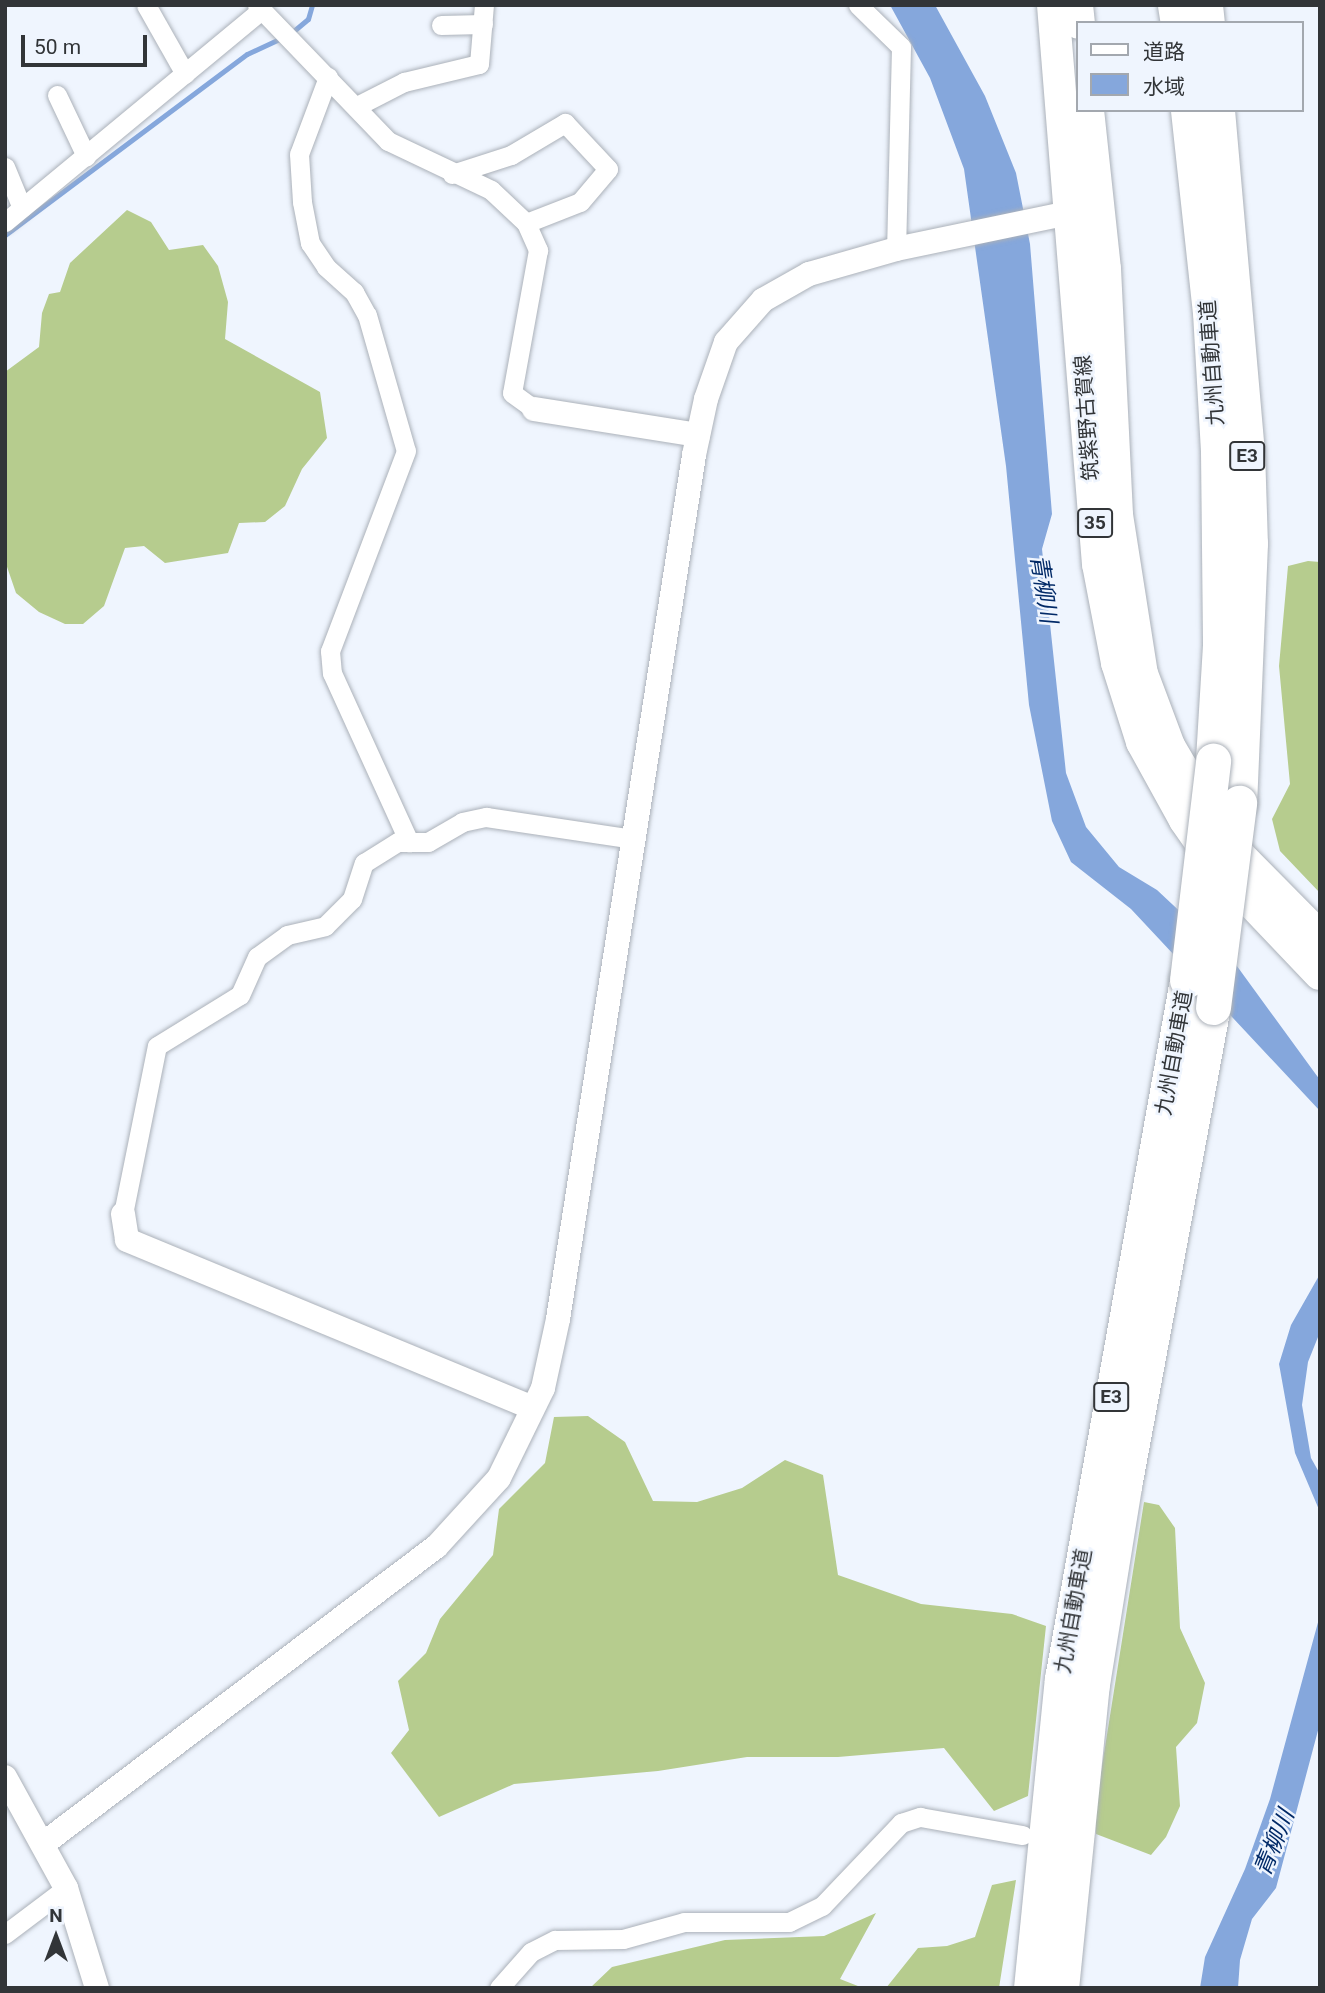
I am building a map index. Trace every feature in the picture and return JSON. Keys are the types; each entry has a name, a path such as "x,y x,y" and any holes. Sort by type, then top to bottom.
{"highway":[{"name":"九州自動車道","path":"1060,1988 1054,1881 1047,1823 1084,1548 1187,980 1213,761 1220,645 1218,464 1210,312 1188,112"},
{"name":"九州自動車道","path":"1047,1823 1124,1486 1213,1007 1239,803 1249,598 1247,450 1217,112"},
{"name":"九州自動車道","path":"1031,1988 1054,1881"}],"main road":[{"name":"筑紫野古賀線","path":"1054,5 1085,209 1121,561 1152,710 1194,794 1224,840 1320,937"},
{"name":"筑紫野古賀線","path":"1088,112 1085,209 1098,564 1107,622 1142,742 1172,800 1217,866 1320,974"}],"street":[{"path":"146,5 185,74"},
{"path":"859,5 901,47 896,249"},
{"path":"5,222 185,74 259,8 357,106 388,141 452,174 491,190 526,223 538,250 512,393 534,409 698,435"},
{"path":"357,106 404,82 479,64 483,15 441,25"},
{"path":"328,77 299,154 306,223 316,251 354,292 367,315 405,451 330,651 332,673 409,842"},
{"path":"57,95 86,156"},
{"path":"452,174 511,155 565,123 608,169 580,202 526,223"},
{"path":"5,167 22,208"},
{"path":"43,1844 436,1547 499,1478 533,1408 542,1388 558,1319 698,435 726,342 763,300 810,274 896,249 1085,209"},
{"path":"533,1408 127,1240 123,1214 157,1046 240,995 257,957 287,935 324,926 352,899 364,863 398,842 428,842 462,822 486,817 634,839"},
{"path":"5,1777 66,1888 97,1988"},
{"path":"499,1988 531,1952 555,1940 623,1939 684,1922 789,1922 822,1906 901,1823 920,1817 1047,1823"},
{"path":"5,1934 66,1888"}],"green space":[{"path":"127,210 151,222 169,250 203,245 218,266 228,302 225,339 320,392 327,438 302,469 285,506 265,522 239,523 228,553 165,563 144,546 125,548 104,606 83,624 65,624 39,612 16,593 5,561 5,372 39,347 42,313 49,294 60,292 70,263"},
{"path":"1308,561 1320,562 1320,893 1280,851 1272,819 1290,784 1279,666 1288,566"},
{"path":"588,1416 625,1442 653,1501 697,1502 742,1488 785,1460 823,1475 838,1575 921,1604 1012,1614 1046,1626 1028,1796 994,1811 944,1748 838,1757 747,1757 658,1771 514,1784 439,1817 391,1753 409,1730 398,1681 426,1653 440,1619 493,1555 499,1509 545,1463 554,1417"},
{"path":"1144,1502 1159,1505 1175,1528 1180,1628 1205,1683 1197,1723 1176,1747 1180,1806 1166,1837 1151,1855 1096,1834 1095,1810"},
{"path":"1016,1880 999,1988 886,1988 918,1948 947,1946 975,1937 992,1885"},
{"path":"876,1913 840,1979 863,1988 590,1988 612,1967 725,1940 824,1936"}],"water":[{"name":"青柳川","path":"890,5 935,5 985,96 1016,173 1030,244 1052,514 1042,549 1066,773 1086,827 1119,867 1157,890 1234,962 1320,1080 1320,1111 1131,909 1071,862 1052,821 1029,705 1006,466 964,169 930,78"},
{"path":"1320,1274 1320,1332 1308,1362 1302,1405 1311,1458 1320,1474 1320,1512 1295,1453 1279,1364 1291,1325"},
{"name":"青柳川","path":"1320,1615 1320,1723 1276,1888 1252,1919 1240,1960 1238,1988 1200,1988 1205,1957 1245,1869 1270,1799"}],"waterway":[{"path":"290,34 308,19 312,5"},
{"path":"5,235 247,54 281,38"}]}
